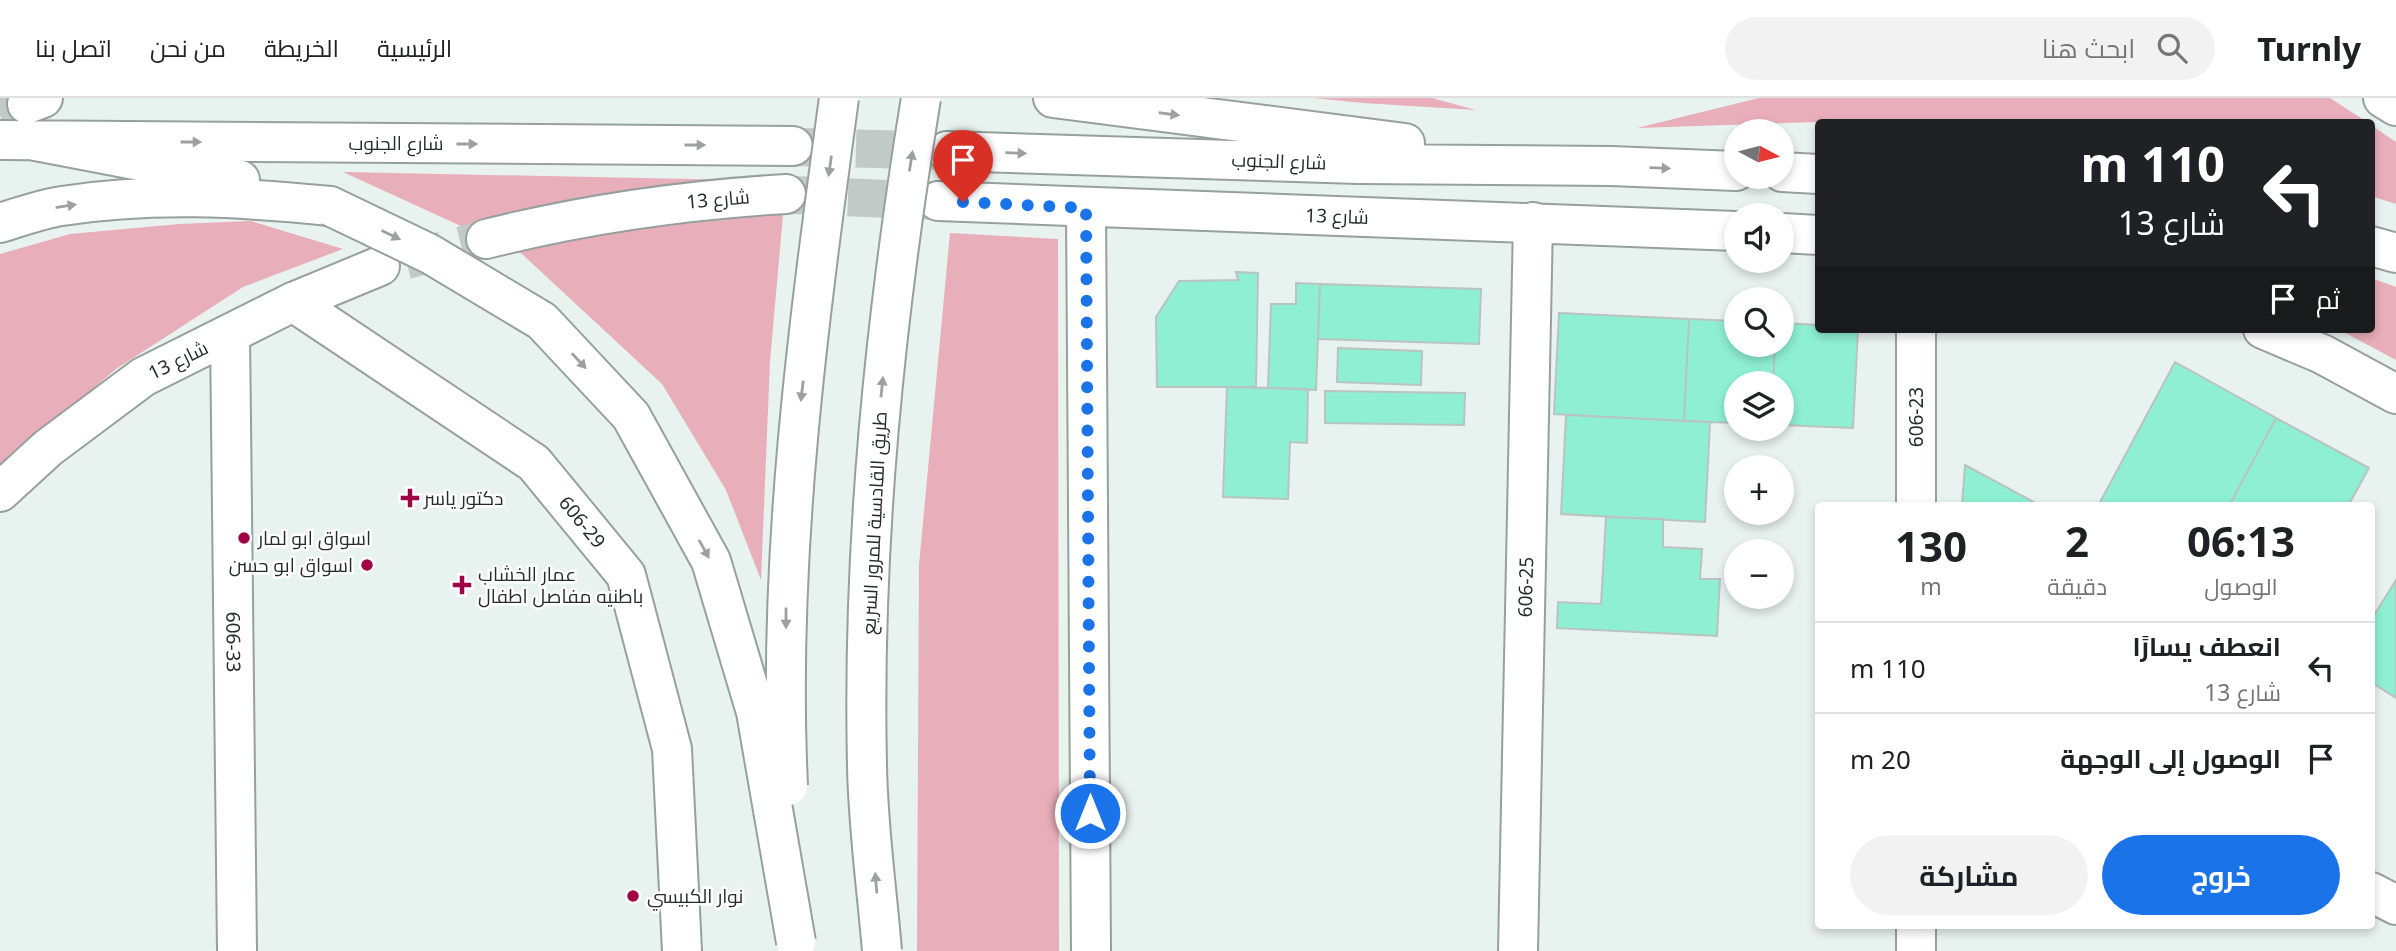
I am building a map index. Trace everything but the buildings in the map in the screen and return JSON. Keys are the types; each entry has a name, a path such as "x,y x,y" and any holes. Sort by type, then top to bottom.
{"main road":[{"path":"796,946 788,774 786,597 801,404 839,98"},
{"name":"طريق القادسية للمرور السريع","path":"882,951 867,768 868,575 882,394 901,222 921,98"},
{"name":"شارع الجنوب","path":"1053,98 1259,126 1611,166"},
{"path":"2383,98 2396,106"},
{"path":"18,141 238,179 330,206 430,254 542,321 631,416 711,561 756,712 796,946"},
{"name":"شارع الجنوب","path":"18,141 779,146"},
{"name":"شارع الجنوب","path":"947,151 1359,164 1611,166 1724,171"},
{"path":"1794,173 1815,174"},
{"name":"شارع 13","path":"486,239 550,222 647,207 786,194"},
{"path":"0,223 59,206 143,197 242,198 330,206"},
{"name":"شارع 13","path":"938,201 1724,230"},
{"path":"1086,208 1091,951"},
{"name":"606-25","path":"1518,951 1533,222"},
{"path":"1794,234 1815,235"},
{"path":"2375,247 2396,253"},
{"name":"شارع 13","path":"0,492 48,449 143,377 293,302 380,266"},
{"name":"606-29","path":"293,302 534,463 626,575 672,749 682,951"},
{"name":"606-23","path":"1916,333 1916,502"},
{"path":"2272,333 2322,354 2396,394"},
{"name":"606-33","path":"230,334 237,951"},
{"path":"2375,894 2396,905"},
{"path":"1916,929 1916,951"}],"shaded area":[{"path":"1314,98 1432,98 1476,110 1363,103"},
{"path":"1759,98 2330,98 2362,119 1815,119 1815,122 1794,123 1794,119 1724,119 1724,125 1637,128"},
{"path":"2375,128 2396,142 2396,204 2375,197"},
{"path":"343,172 786,181 770,361 761,580 726,490 662,384 522,254"},
{"path":"251,221 343,249 243,287 116,369 0,469 0,254 70,234 179,224"},
{"path":"950,233 1058,239 1059,951 917,951 919,565"},
{"path":"2375,279 2396,287 2396,360 2345,333 2375,333"}],"tunnel":[{"path":"0,115 27,104"},
{"path":"799,147 945,151"},
{"path":"791,195 938,201"},
{"path":"406,260 486,239"}],"place":[{"name":"دكتور ياسر","path":"410,498"},
{"name":"اسواق ابو لمار","path":"244,538"},
{"name":"اسواق ابو حسن","path":"367,565"},
{"name":"عمار الخشاب باطنيه مفاصل اطفال","path":"462,585"},
{"name":"نوار الكبيسي","path":"633,896"}],"route":[{"path":"963,202 1086,208 1090,813"}]}
